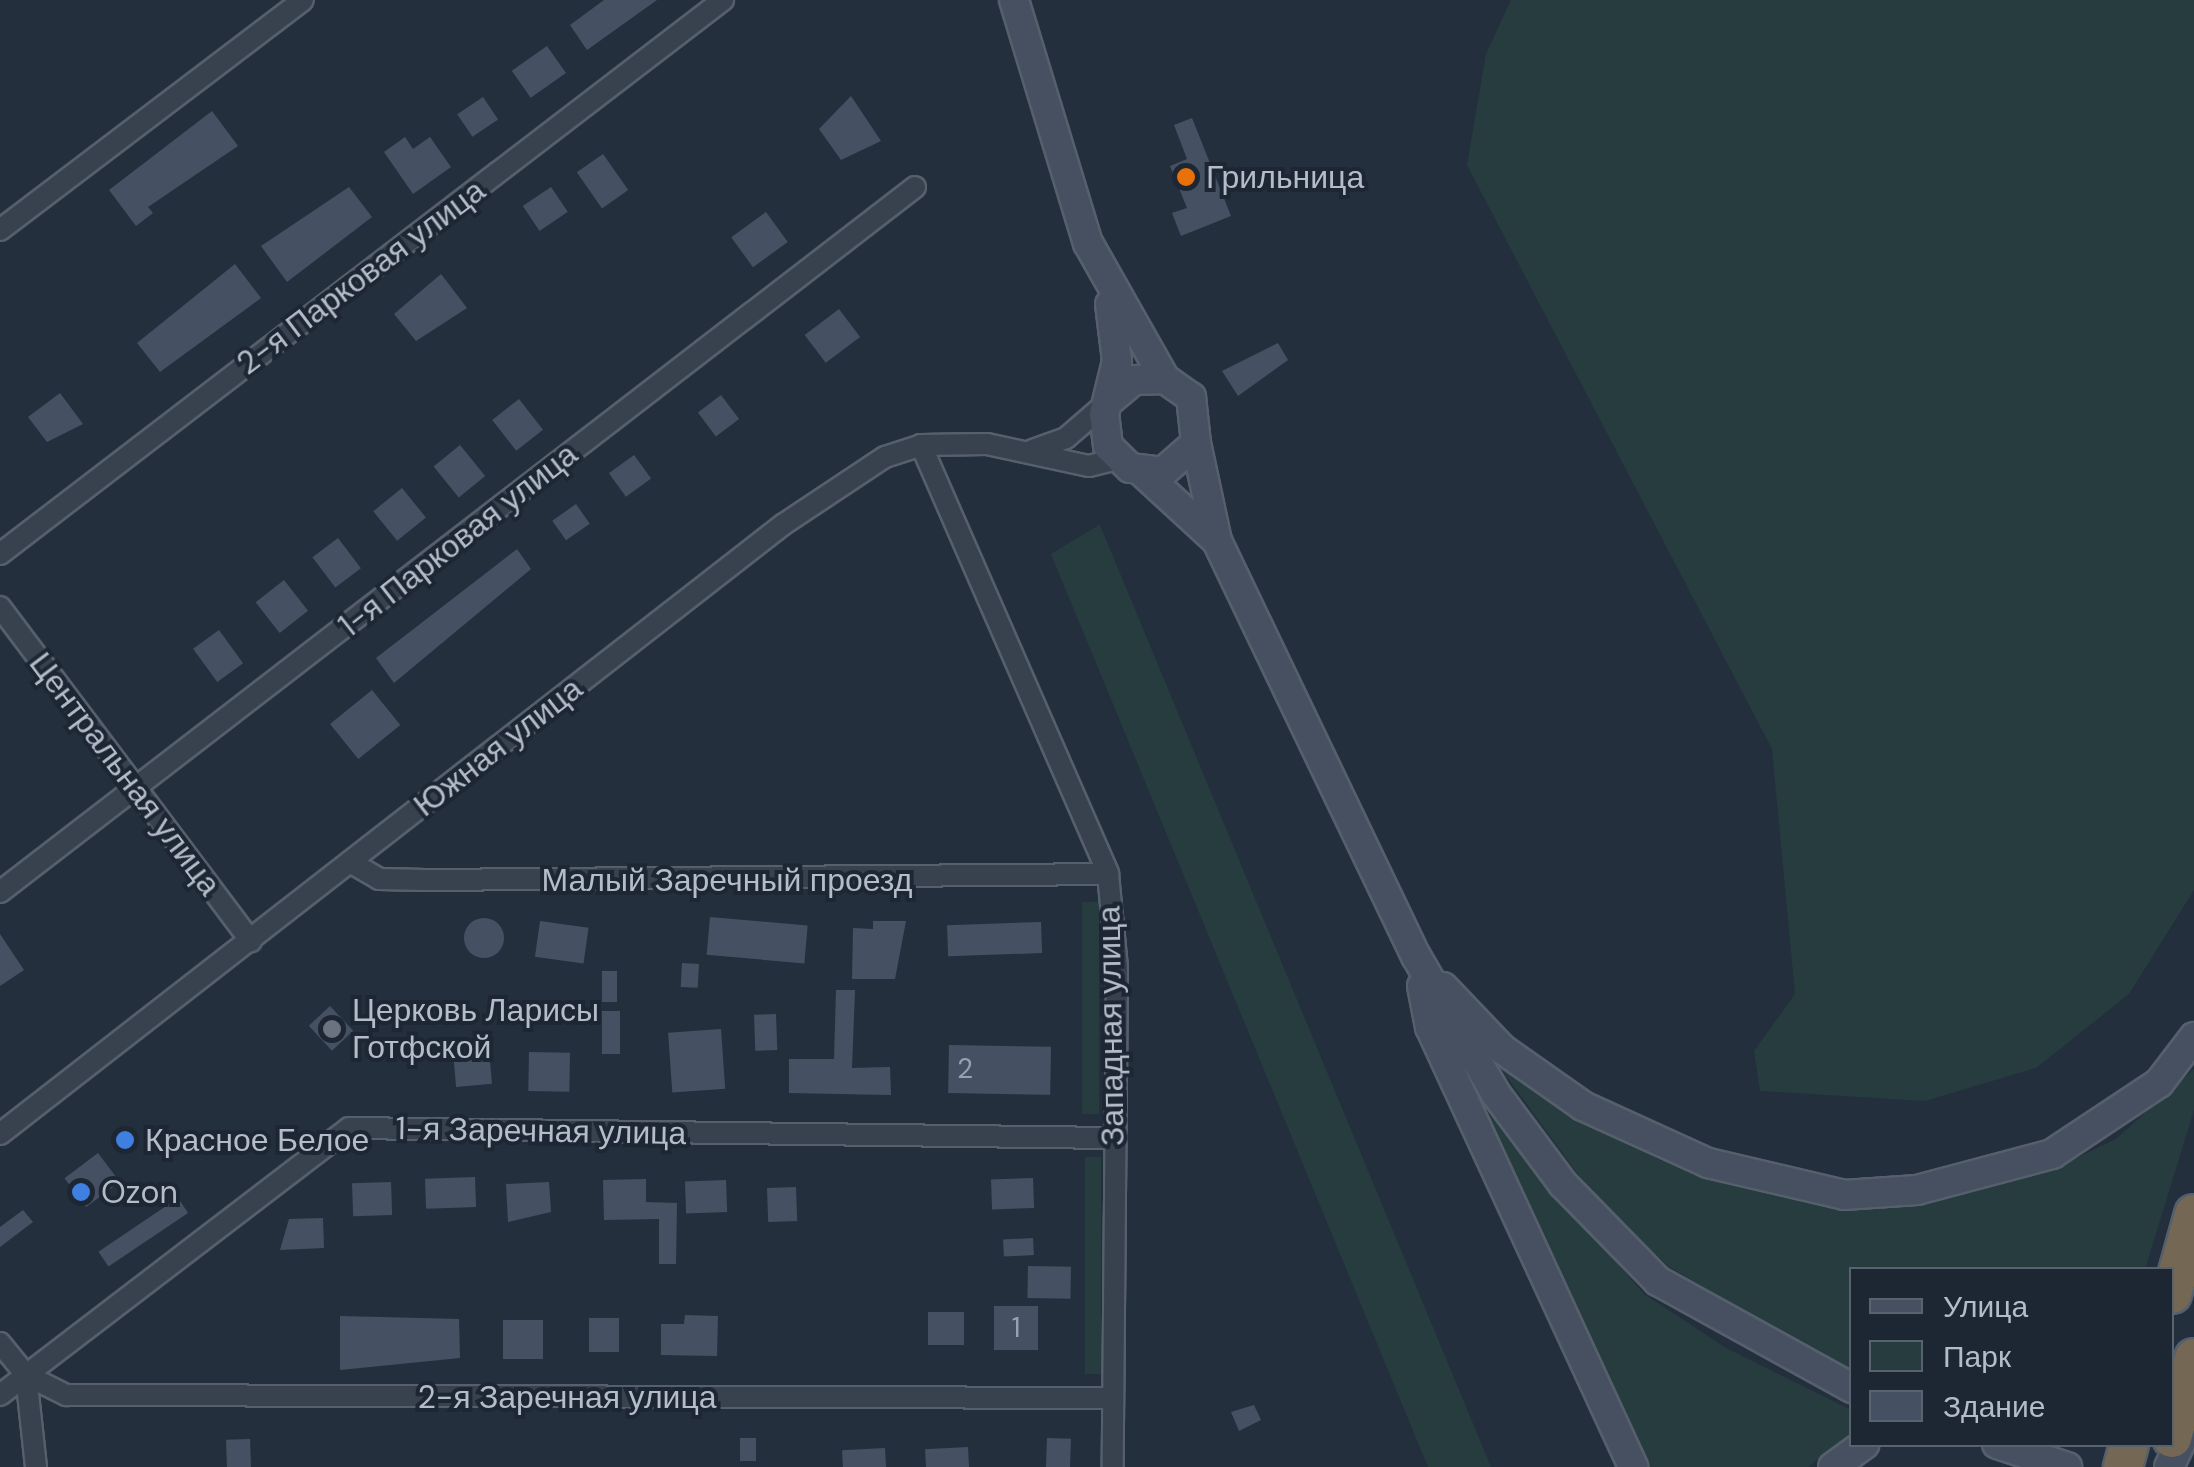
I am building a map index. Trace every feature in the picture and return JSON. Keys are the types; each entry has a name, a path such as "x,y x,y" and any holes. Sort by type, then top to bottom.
{"highway":[{"path":"2174,1287 2194,1214"},
{"path":"2174,1430 2194,1358"}],"street":[{"path":"0,230 303,0"},
{"name":"2-я Парковая улица","path":"0,554 723,0"},
{"path":"1014,0 1071,200 1109,292 1166,378 1191,397 1196,442 1217,541 1416,956 1496,1094 1616,1245 1712,1317 1849,1386"},
{"name":"1-я Парковая улица","path":"0,892 915,187"},
{"path":"1109,292 1118,361 1104,430 1130,465 1217,541"},
{"path":"1031,450 1066,438 1134,380 1166,378"},
{"path":"1031,450 1089,466 1176,466 1196,442"},
{"name":"Южная улица","path":"0,1134 784,524 885,457 921,445 1031,450"},
{"name":"Западная улица","path":"921,445 1108,874 1117,968 1113,1467"},
{"name":"Центральная улица","path":"0,607 250,941"},
{"name":"Малый Заречный проезд","path":"350,862 379,879 426,880 1108,874"},
{"path":"1416,956 1502,1049 1583,1106 1708,1163 1844,1195 1934,1187 2052,1154 2147,1092 2194,1037"},
{"path":"1416,956 1430,1027 1633,1467"},
{"name":"1-я Заречная улица","path":"0,1395 349,1128 1113,1138"},
{"path":"0,1343 26,1375 36,1467"},
{"name":"2-я Заречная улица","path":"26,1375 66,1395 1112,1398"},
{"path":"2166,1467 2194,1416"},
{"path":"1833,1467 1860,1447"},
{"path":"2007,1449 2067,1467"}],"green space":[{"path":"1511,0 2194,0 2194,890 2129,994 2036,1068 1925,1101 1760,1091 1754,1051 1795,994 1772,749 1467,165 1486,54"},
{"path":"1100,525 1491,1467 1428,1467 1051,554"},
{"path":"1082,902 1099,902 1099,1114 1082,1114"},
{"path":"1487,1050 1537,1093 1660,1160 1820,1202 1909,1203 2058,1167 2116,1139 2194,1069 2194,1110 2146,1267 1849,1267 1849,1374 1668,1266 1593,1195"},
{"path":"1477,1100 1644,1294 1726,1348 1849,1409 1849,1436 1808,1467 1647,1467"},
{"path":"1085,1157 1101,1157 1101,1374 1085,1374"}],"building":[{"path":"604,0 657,0 587,50 570,25"},
{"path":"547,46 566,73 531,98 512,71"},
{"path":"851,96 881,141 841,160 819,129"},
{"path":"483,97 498,119 472,137 457,114"},
{"path":"212,111 238,146 148,207 153,213 136,226 109,190"},
{"path":"1192,118 1231,216 1181,236 1172,213 1187,208 1170,166 1187,159 1174,125"},
{"path":"405,137 413,149 430,137 451,167 413,194 384,152"},
{"path":"603,154 628,190 602,208 577,172"},
{"path":"349,187 372,217 287,282 261,246"},
{"path":"551,187 568,212 540,231 523,206"},
{"path":"766,212 788,242 753,267 731,237"},
{"path":"235,264 261,298 160,372 137,343"},
{"path":"441,274 467,308 416,341 394,314"},
{"path":"839,309 860,337 826,363 805,335"},
{"path":"1278,343 1288,360 1238,396 1222,371"},
{"path":"60,393 83,424 47,442 28,417"},
{"path":"721,395 739,419 716,436 698,412"},
{"path":"519,399 543,430 516,451 492,420"},
{"path":"460,445 485,476 459,497 434,466"},
{"path":"634,455 651,478 626,497 609,473"},
{"path":"402,488 426,518 397,541 373,511"},
{"path":"576,504 590,524 566,540 552,521"},
{"path":"338,538 361,568 335,588 312,557"},
{"path":"517,549 531,569 394,683 376,658"},
{"path":"284,580 308,611 280,633 256,602"},
{"path":"219,630 243,663 217,682 193,649"},
{"path":"372,690 400,725 358,759 330,724"},
{"path":"710,917 808,926 804,963 707,955"},
{"path":"484,918 498,924 504,938 498,952 484,958 470,952 464,938 470,924"},
{"path":"540,921 589,928 584,963 535,957"},
{"path":"873,921 906,921 895,979 852,979 853,928 873,929"},
{"path":"1041,922 1042,953 948,956 947,925"},
{"path":"0,934 24,970 0,986"},
{"path":"682,963 699,964 698,988 681,987"},
{"path":"602,971 617,971 617,1002 602,1002"},
{"path":"836,990 855,990 852,1068 890,1067 891,1095 789,1093 789,1059 834,1059"},
{"name":"Церковь Ларисы Готфской","path":"330,1006 353,1031 332,1051 309,1026"},
{"path":"602,1011 620,1011 620,1054 602,1054"},
{"path":"776,1014 777,1050 755,1051 754,1015"},
{"path":"721,1029 725,1089 672,1093 668,1033"},
{"path":"949,1045 1051,1047 1050,1095 948,1093"},
{"path":"489,1050 492,1084 456,1087 453,1053"},
{"path":"529,1052 570,1053 569,1092 528,1091"},
{"path":"98,1153 120,1182 86,1207 64,1178"},
{"path":"475,1177 476,1207 426,1209 425,1179"},
{"path":"1033,1178 1034,1208 992,1209 991,1179"},
{"path":"646,1179 646,1202 677,1203 676,1264 659,1264 659,1219 604,1220 603,1180"},
{"path":"726,1180 727,1212 686,1213 685,1181"},
{"path":"391,1182 392,1215 353,1216 352,1183"},
{"path":"549,1182 551,1212 508,1222 506,1184"},
{"path":"796,1187 797,1221 768,1222 767,1188"},
{"path":"178,1198 188,1213 108,1267 98,1252"},
{"path":"23,1210 33,1222 0,1247 0,1227"},
{"path":"323,1218 324,1248 280,1250 289,1219"},
{"path":"1033,1238 1034,1255 1004,1257 1003,1240"},
{"path":"1028,1266 1071,1267 1070,1299 1027,1298"},
{"path":"994,1306 1038,1306 1038,1350 994,1350"},
{"path":"928,1312 964,1312 964,1345 928,1345"},
{"path":"685,1315 718,1316 717,1356 661,1355 661,1324 684,1324"},
{"path":"340,1316 459,1319 460,1358 340,1370"},
{"path":"589,1318 619,1318 619,1352 589,1352"},
{"path":"503,1320 543,1320 543,1359 503,1359"},
{"path":"1254,1405 1261,1420 1239,1431 1231,1412"},
{"path":"740,1438 756,1438 756,1461 740,1461"},
{"path":"1047,1438 1071,1439 1070,1467 1046,1467"},
{"path":"250,1439 251,1467 227,1467 226,1440"},
{"path":"968,1447 969,1467 926,1467 925,1449"},
{"path":"885,1448 886,1467 843,1467 842,1450"}],"place":[{"name":"Грильница","path":"1186,177"},
{"name":"Церковь Ларисы Готфской","path":"332,1029"},
{"name":"Красное Белое","path":"125,1140"},
{"name":"Ozon","path":"81,1192"}]}
